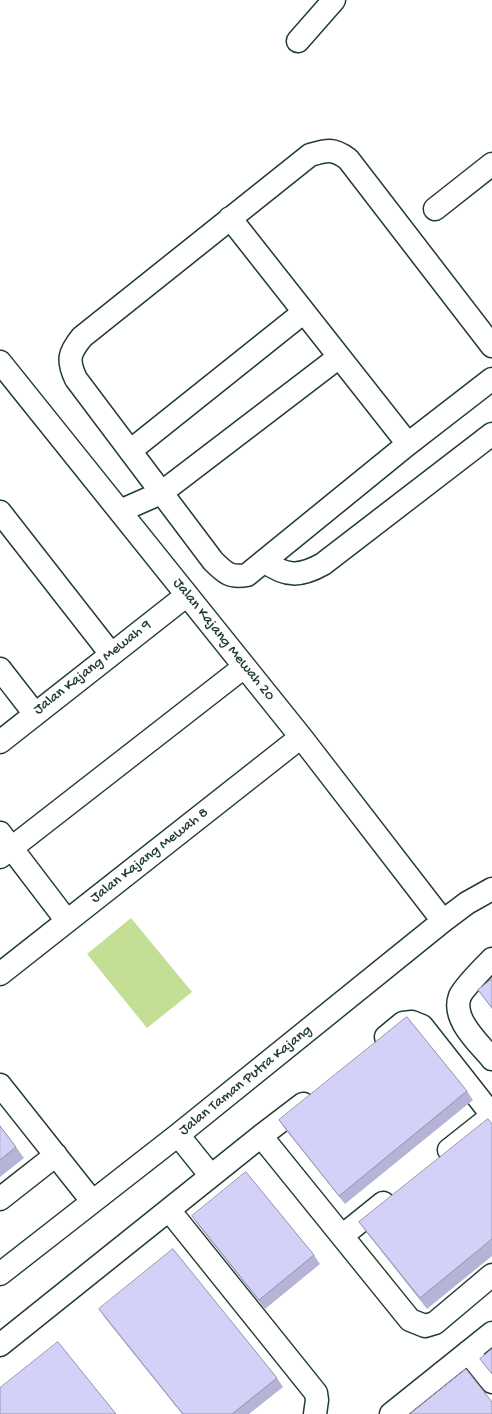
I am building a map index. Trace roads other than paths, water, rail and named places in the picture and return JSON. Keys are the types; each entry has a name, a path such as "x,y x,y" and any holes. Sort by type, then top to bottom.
{"street":[{"path":"298,41 334,0"},
{"path":"492,346 348,159 340,153 331,150 310,155 82,337 75,345 71,356 70,367 76,379 213,561 223,571 236,577 247,575 408,444 492,379"},
{"path":"434,209 492,164"},
{"path":"230,218 408,444"},
{"path":"130,451 304,312"},
{"path":"120,511 161,493 339,357"},
{"name":"Jalan Kajang Mewah 20","path":"0,362 301,737 443,922"},
{"path":"264,561 273,568 284,573 298,574 310,571 323,564 492,434"},
{"path":"0,512 111,654"},
{"name":"Jalan Kajang Mewah 9","path":"0,742 187,595"},
{"path":"67,921 4,846 244,667"},
{"path":"0,669 35,714"},
{"name":"Jalan Kajang Mewah 8","path":"0,974 301,737"},
{"name":"Jalan Taman Putra Kajang","path":"0,1274 178,1135 467,903 492,889"},
{"path":"492,959 460,996 458,1008 461,1022 492,1059"},
{"path":"372,1048 403,1023 412,1022 422,1026 492,1116 436,1161"},
{"path":"0,1085 92,1201"},
{"path":"0,1345 317,1092"},
{"path":"178,1135 211,1176"},
{"path":"261,1136 410,1320 425,1326 435,1323 492,1275"},
{"path":"0,1199 56,1155"},
{"path":"342,1236 398,1191"},
{"path":"169,1210 316,1393 317,1400 314,1414"},
{"path":"391,1414 492,1333"},
{"path":"468,1352 492,1382"}]}
